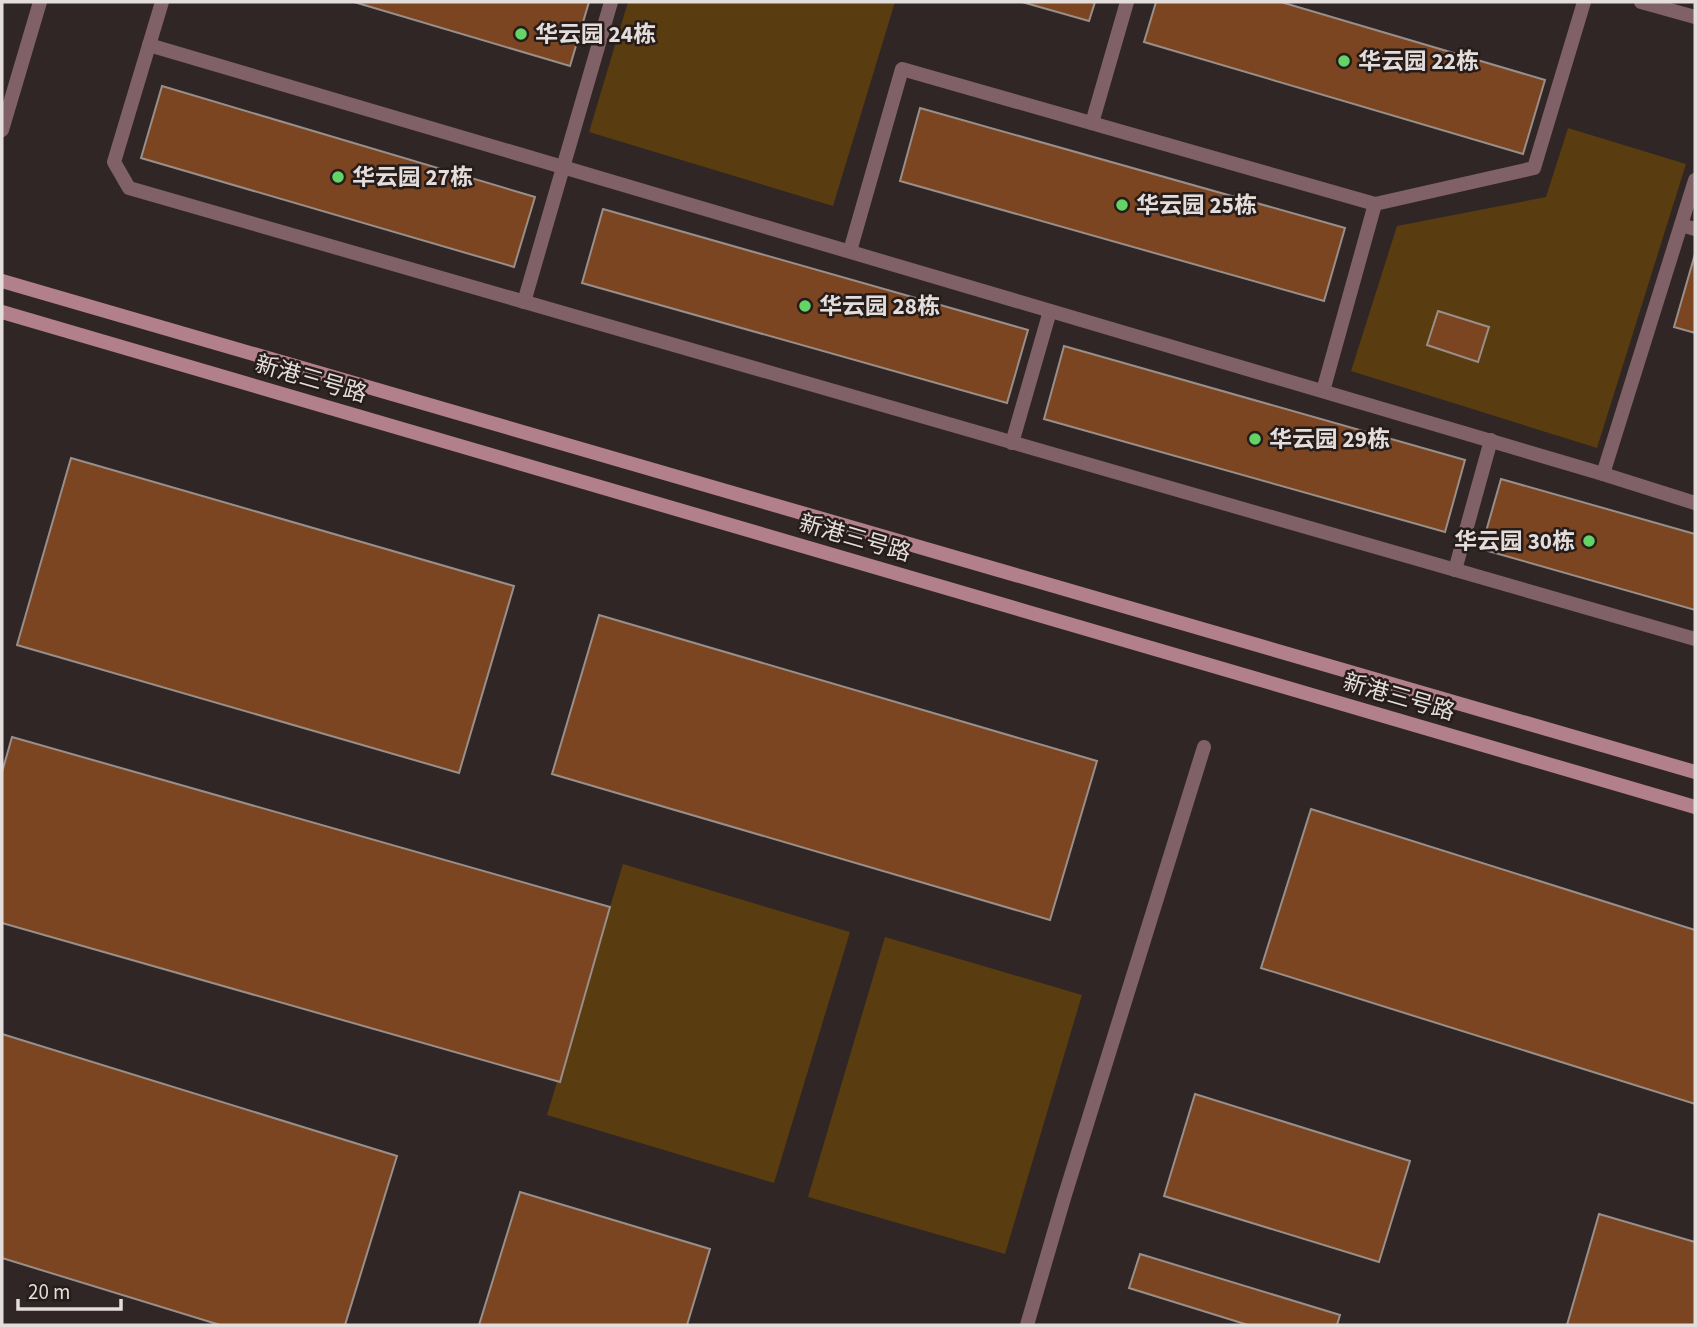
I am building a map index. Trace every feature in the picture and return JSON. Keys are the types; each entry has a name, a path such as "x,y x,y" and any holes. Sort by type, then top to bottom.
{"main road":[{"name":"新港三号路","path":"2,281 1695,772"},
{"name":"新港三号路","path":"2,312 1695,807"}],"street":[{"path":"2,130 40,2"},
{"path":"162,2 114,162 129,188 1695,639"},
{"path":"524,302 611,2"},
{"path":"1092,123 1127,2"},
{"path":"850,251 902,69 1375,204 1534,168 1584,2"},
{"path":"1641,2 1695,17"},
{"path":"149,44 1491,440 1695,503"},
{"path":"1604,474 1688,227 1695,180"},
{"path":"1323,391 1375,204"},
{"path":"1012,443 1050,311"},
{"path":"1455,570 1491,440"},
{"path":"1027,1325 1204,747"}],"shaded area":[{"path":"628,2 895,2 833,206 589,132"},
{"path":"1568,128 1686,164 1597,448 1351,371 1397,226 1546,197"},
{"path":"623,864 850,932 774,1183 547,1115"},
{"path":"885,937 1082,995 1005,1254 808,1197"}],"building":[{"name":"华云园 24栋","path":"354,2 589,2 570,66"},
{"path":"1022,2 1095,2 1089,21"},
{"name":"华云园 22栋","path":"1156,2 1281,2 1545,80 1523,154 1144,42"},
{"name":"华云园 27栋","path":"162,86 535,197 514,267 141,158"},
{"name":"华云园 25栋","path":"920,108 1345,228 1324,301 900,181"},
{"name":"华云园 28栋","path":"603,209 1028,330 1007,403 582,283"},
{"path":"1695,254 1695,333 1674,327"},
{"path":"1438,311 1489,327 1478,362 1427,345"},
{"name":"华云园 29栋","path":"1064,346 1465,460 1445,532 1044,419"},
{"path":"71,458 514,586 459,773 17,645"},
{"name":"华云园 30栋","path":"1501,479 1695,534 1695,610 1481,549"},
{"path":"599,615 1097,761 1050,920 552,774"},
{"path":"12,737 610,907 560,1082 2,923 2,772"},
{"path":"1311,809 1695,930 1695,1104 1261,968"},
{"path":"2,1034 397,1156 345,1325 220,1325 2,1258"},
{"path":"1195,1094 1410,1161 1379,1262 1164,1196"},
{"path":"520,1192 710,1249 687,1325 479,1325"},
{"path":"1599,1214 1695,1242 1695,1325 1567,1325"},
{"path":"1140,1254 1340,1315 1337,1325 1248,1325 1129,1288"}],"place":[{"name":"华云园 24栋","path":"521,34"},
{"name":"华云园 22栋","path":"1344,61"},
{"name":"华云园 27栋","path":"338,177"},
{"name":"华云园 25栋","path":"1122,205"},
{"name":"华云园 28栋","path":"805,306"},
{"name":"华云园 29栋","path":"1255,439"},
{"name":"华云园 30栋","path":"1589,541"}]}
